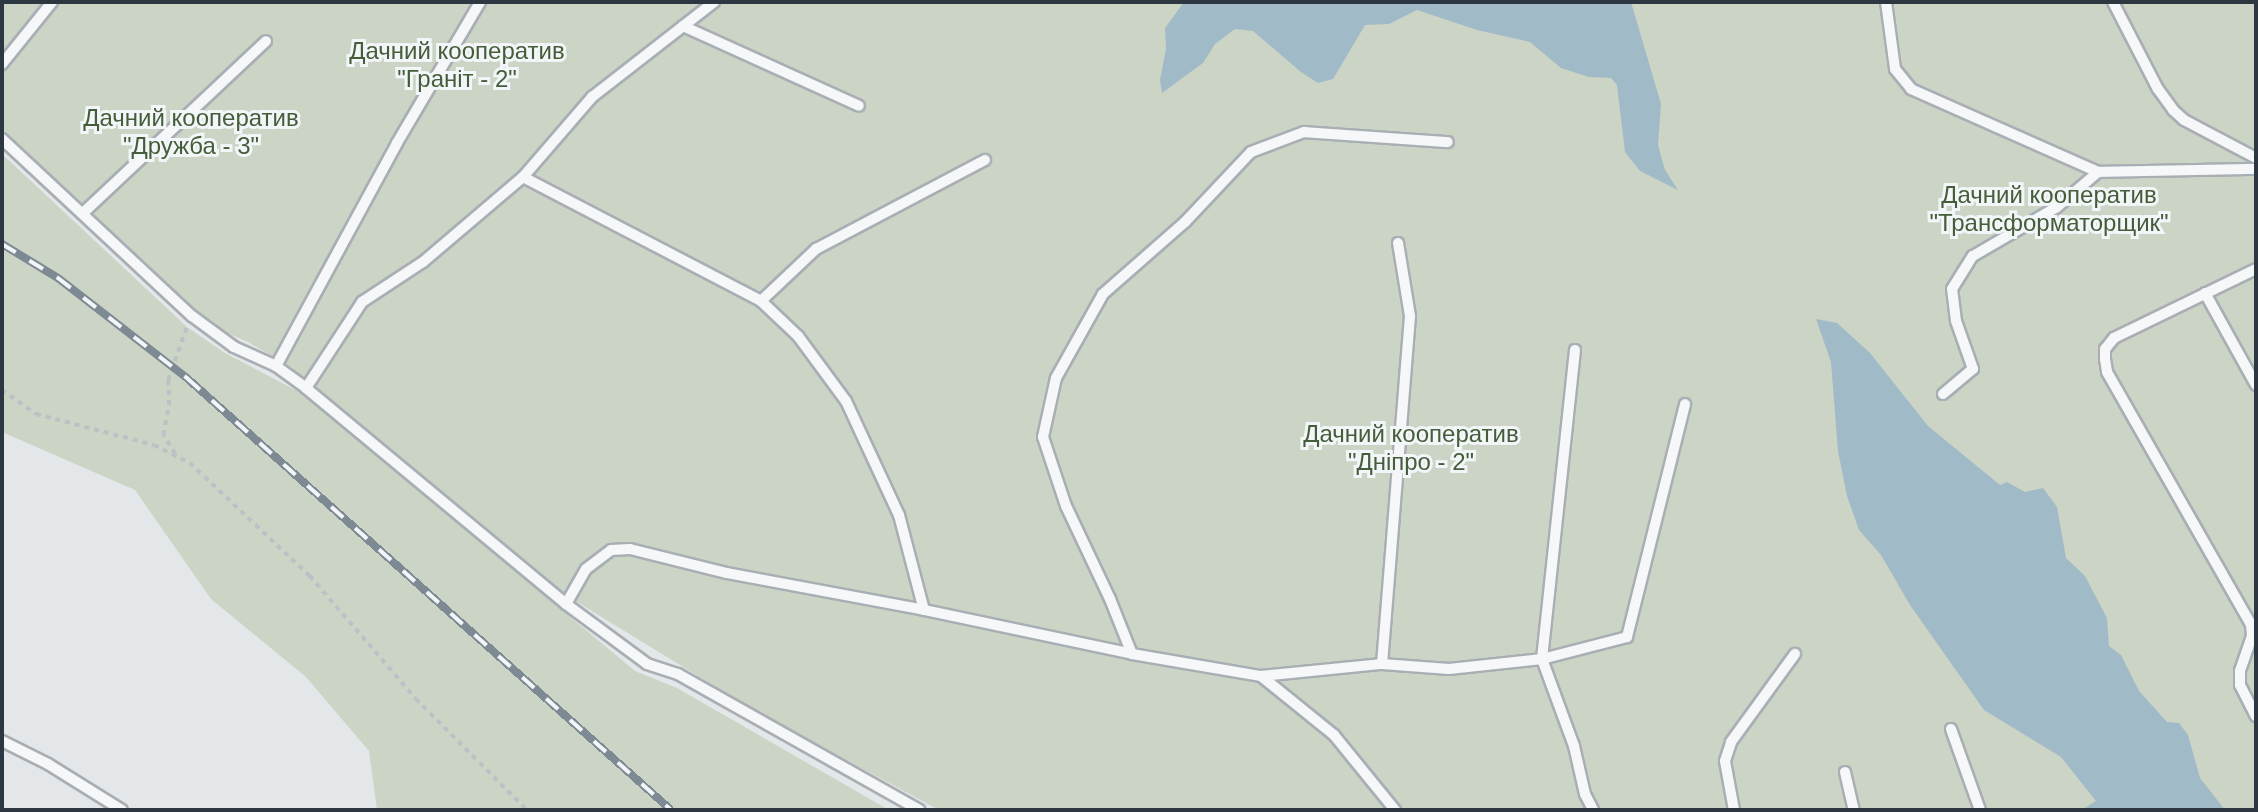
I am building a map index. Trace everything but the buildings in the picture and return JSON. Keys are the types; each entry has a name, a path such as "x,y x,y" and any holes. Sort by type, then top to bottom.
{"lane":[{"path":"2,64 52,2"},
{"path":"276,366 397,144 480,2"},
{"path":"306,388 362,302 423,262 523,177 592,97 714,2"},
{"path":"1885,2 1895,69 1912,89 2098,172 2256,169"},
{"path":"2113,2 2158,89 2173,110 2184,120 2256,158"},
{"path":"684,26 859,106"},
{"path":"83,213 266,41"},
{"path":"1132,654 1111,599 1066,506 1043,437 1056,378 1104,294 1185,222 1251,152 1304,132 1448,142"},
{"path":"2,139 192,316 234,347 276,366 306,388 566,604 647,664 678,674 919,810"},
{"path":"761,301 816,249 985,160"},
{"path":"1943,394 1973,369 1956,321 1952,289 1973,256 2057,207 2098,172"},
{"path":"523,177 761,301 798,336 846,401 899,515 924,610"},
{"path":"1382,664 1410,316 1398,243"},
{"path":"2256,269 2114,338 2105,349 2106,372 2251,624 2252,636 2240,671 2240,685 2256,716"},
{"path":"2205,293 2256,385"},
{"path":"1575,350 1542,659 1574,746 1585,794 1593,810"},
{"path":"566,604 586,569 611,550 630,549 727,573 924,610 1132,654 1261,676 1382,664 1449,669 1542,659 1627,637 1685,404"},
{"path":"1734,810 1726,761 1731,742 1795,654"},
{"path":"1261,676 1334,736 1395,810"},
{"path":"1951,729 1980,810"},
{"path":"2,741 47,764 122,810"},
{"path":"1845,772 1854,810"}],"path":[{"path":"176,456 163,435 169,405 168,380 192,316"},
{"path":"2,390 36,414 154,445 190,463 310,576 416,699 527,810"}],"green space":[{"path":"2,2 2256,2 2256,810 939,810 752,709 523,569 291,367 248,342 195,319 87,216 2,150"},
{"path":"2,154 187,327 225,353 303,394 635,671 677,688 889,810 377,810 369,751 306,677 211,599 135,490 2,432"}],"water":[{"path":"1184,2 1631,2 1661,104 1658,145 1665,170 1678,190 1640,171 1625,152 1617,85 1611,78 1589,77 1561,68 1530,42 1477,30 1417,10 1389,24 1365,25 1333,79 1318,83 1253,31 1235,29 1215,44 1203,63 1162,93 1160,80 1166,49 1165,28"},
{"path":"1816,319 1837,323 1870,353 1928,426 2000,485 2007,482 2025,492 2043,488 2057,507 2066,558 2085,576 2107,618 2109,646 2121,655 2139,691 2167,722 2179,723 2188,735 2200,778 2225,810 2086,810 2085,808 2096,801 2061,757 1984,710 1910,605 1881,555 1859,530 1847,496 1838,451 1831,362"}],"railway":[{"path":"2,244 58,278 188,379 671,810"}],"park label":[{"name":"Дачний кооператив \"Граніт - 2\"","path":"457,65"},
{"name":"Дачний кооператив \"Дружба - 3\"","path":"191,132"},
{"name":"Дачний кооператив \"Трансформаторщик\"","path":"2049,209"},
{"name":"Дачний кооператив \"Дніпро - 2\"","path":"1411,448"}]}
